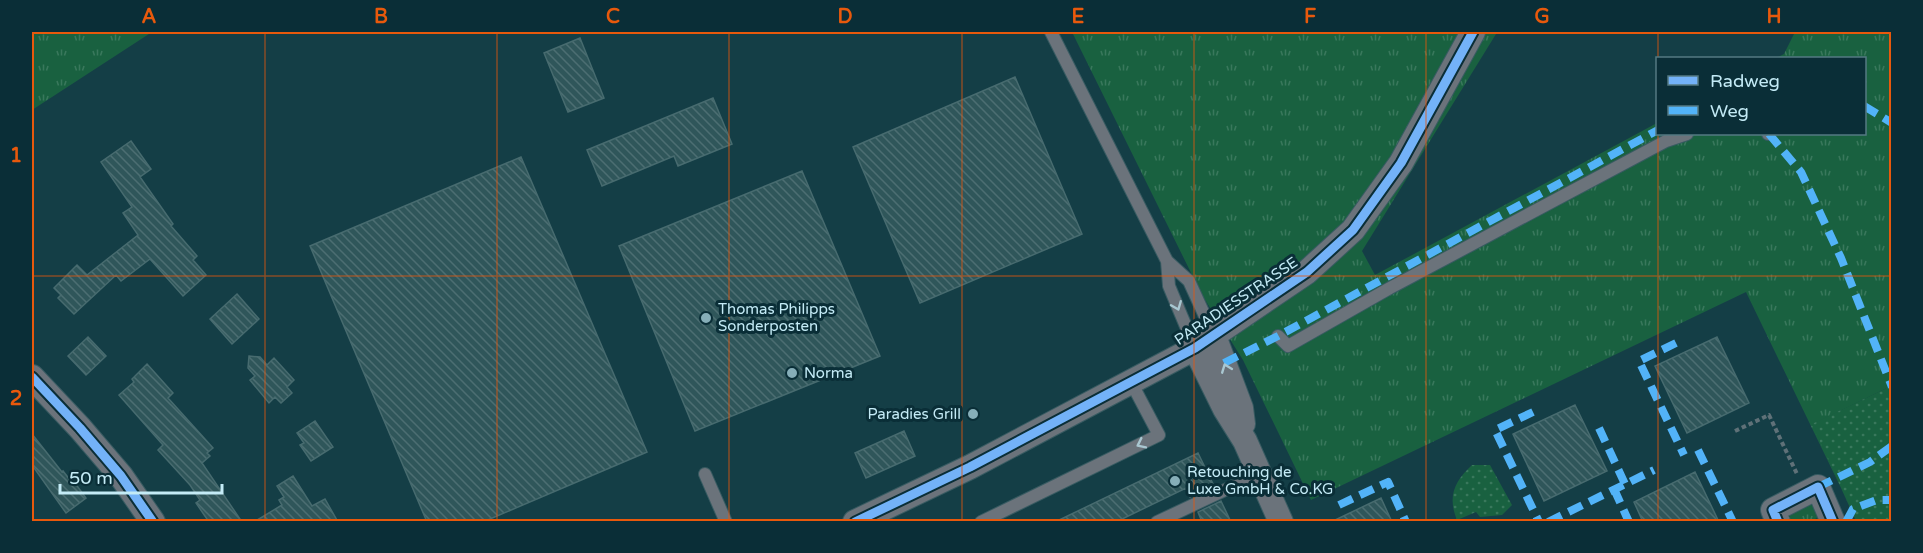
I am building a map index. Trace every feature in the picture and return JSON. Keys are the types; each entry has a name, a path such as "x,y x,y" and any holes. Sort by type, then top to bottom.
{"street":[{"name":"PARADIESSTRASSE","path":"855,522 889,514 970,467 1205,342 1307,272 1353,230 1401,163 1473,32"},
{"path":"1205,342 1225,409 1261,473 1281,522"},
{"path":"32,377 121,476 153,522"},
{"path":"1778,522 1773,510 1818,488 1833,522"}],"lane":[{"name":"PARADIESSTRASSE","path":"1052,32 1167,261 1189,281 1205,342"},
{"path":"1278,336 1288,346 1410,277 1666,141 1684,135"},
{"name":"PARADIESSTRASSE","path":"1167,261 1169,286 1205,342"},
{"path":"981,522 1159,435 1131,382"},
{"path":"1157,522 1261,473"},
{"path":"705,474 726,522"}],"path":[{"path":"1735,432 1769,415 1806,494"}],"green space":[{"path":"32,32 152,32 32,110"},
{"path":"1072,32 1501,32 1496,34 1362,251 1375,275 1656,124 1656,135 1866,135 1866,57 1778,57 1784,54 1795,32 1887,32 1891,34 1891,386 1813,424 1841,488 1746,292 1311,500 1243,360 1202,295"},
{"path":"1891,386 1891,521 1856,521 1812,424"},
{"path":"1472,465 1490,465 1512,505 1502,515 1480,517 1476,512 1457,520 1453,504 1454,490 1461,477"},
{"path":"1812,496 1822,516 1810,521 1789,521 1784,510"}],"building":[{"path":"580,38 604,98 568,112 544,53"},
{"path":"1015,77 1082,234 920,303 853,147"},
{"path":"713,98 732,144 678,166 674,156 602,186 587,150"},
{"path":"131,141 151,169 140,177 173,224 171,226 197,256 193,260 206,275 183,296 150,259 121,281 116,275 74,314 58,298 61,295 54,288 77,265 87,275 138,235 123,213 132,207 101,162"},
{"path":"521,157 647,452 483,522 427,522 310,246"},
{"path":"802,171 880,356 695,431 619,246"},
{"path":"237,294 259,319 232,344 210,319"},
{"path":"88,337 106,356 86,375 68,356"},
{"path":"1717,337 1749,403 1687,433 1655,366"},
{"path":"249,356 260,357 267,365 274,358 294,380 287,387 292,393 281,403 275,397 269,403 250,380 255,376 248,368"},
{"path":"147,364 173,393 168,398 213,448 207,453 210,456 202,463 242,522 209,522 196,503 200,500 190,485 158,450 163,445 119,395 134,382 132,379"},
{"path":"1575,405 1607,471 1544,501 1513,434"},
{"path":"315,421 333,447 311,461 300,445 304,443 297,433"},
{"path":"904,431 915,456 866,478 855,453"},
{"path":"32,434 86,498 66,513 32,465"},
{"path":"1198,453 1214,486 1190,497 1186,488 1116,522 1055,522"},
{"path":"1695,472 1719,522 1643,522 1634,502"},
{"path":"293,476 312,506 325,499 338,522 254,522 282,505 279,500 284,497 277,486"},
{"path":"1381,498 1392,522 1331,522"},
{"path":"1221,501 1231,522 1202,522 1198,512"}],"marked path":[{"path":"1866,107 1892,123"},
{"path":"1224,363 1656,131"},
{"path":"1770,135 1801,172 1841,258 1892,387"},
{"path":"1676,343 1639,361 1684,455"},
{"path":"1533,412 1495,430 1539,522"},
{"path":"1599,428 1625,484"},
{"path":"1818,487 1870,462 1892,446"},
{"path":"1698,450 1733,522"},
{"path":"1548,522 1654,470"},
{"path":"1339,505 1388,482 1406,522"},
{"path":"1614,489 1629,522"},
{"path":"1846,522 1853,509 1877,500 1892,500"}],"cycle path":[{"path":"855,522 970,467 1195,348 1307,272 1353,230 1401,163 1473,32"},
{"path":"32,377 121,476 153,522"},
{"path":"1778,522 1773,510 1818,487 1833,522"}],"place":[{"name":"Thomas Philipps Sonderposten","path":"706,318"},
{"name":"Norma","path":"792,373"},
{"name":"Paradies Grill","path":"973,414"},
{"name":"Retouching de Luxe GmbH & Co.KG","path":"1175,481"}]}
